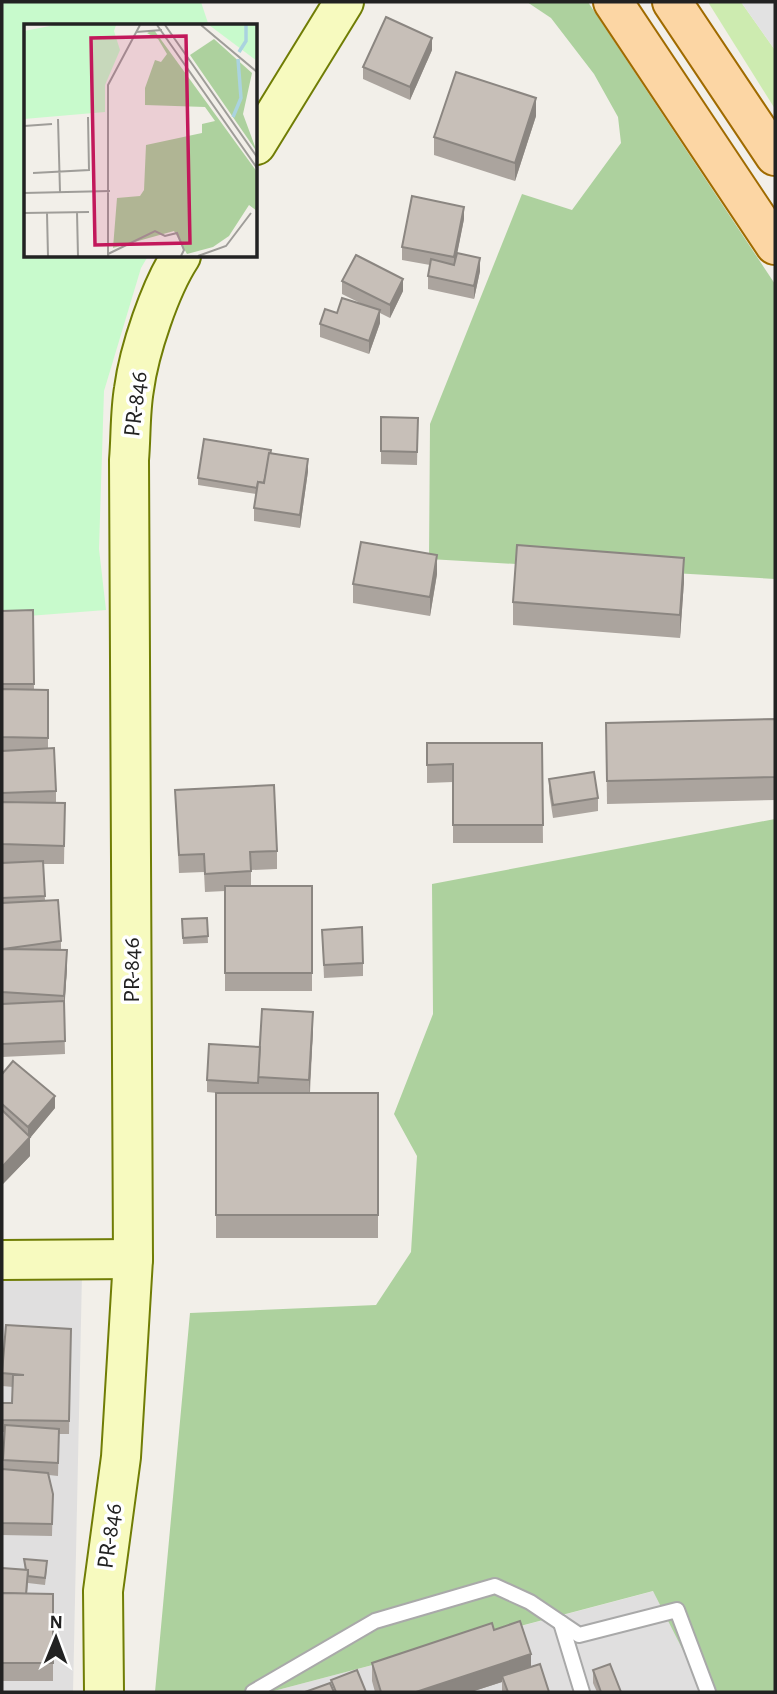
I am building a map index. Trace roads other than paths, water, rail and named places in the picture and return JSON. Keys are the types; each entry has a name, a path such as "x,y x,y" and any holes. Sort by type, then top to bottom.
{"main road":[{"path":"613,2 775,246"},
{"path":"672,2 775,156"}],"street":[{"path":"257,143 344,2"},
{"name":"PR-846","path":"104,1692 103,1591 121,1457 133,1259 129,460 134,388 153,317 172,269 180,257"},
{"path":"2,1260 133,1259"}],"lane":[{"path":"253,1692 375,1621 495,1587 530,1602 579,1635 677,1610 708,1692"},
{"path":"561,1623 582,1692"}]}
